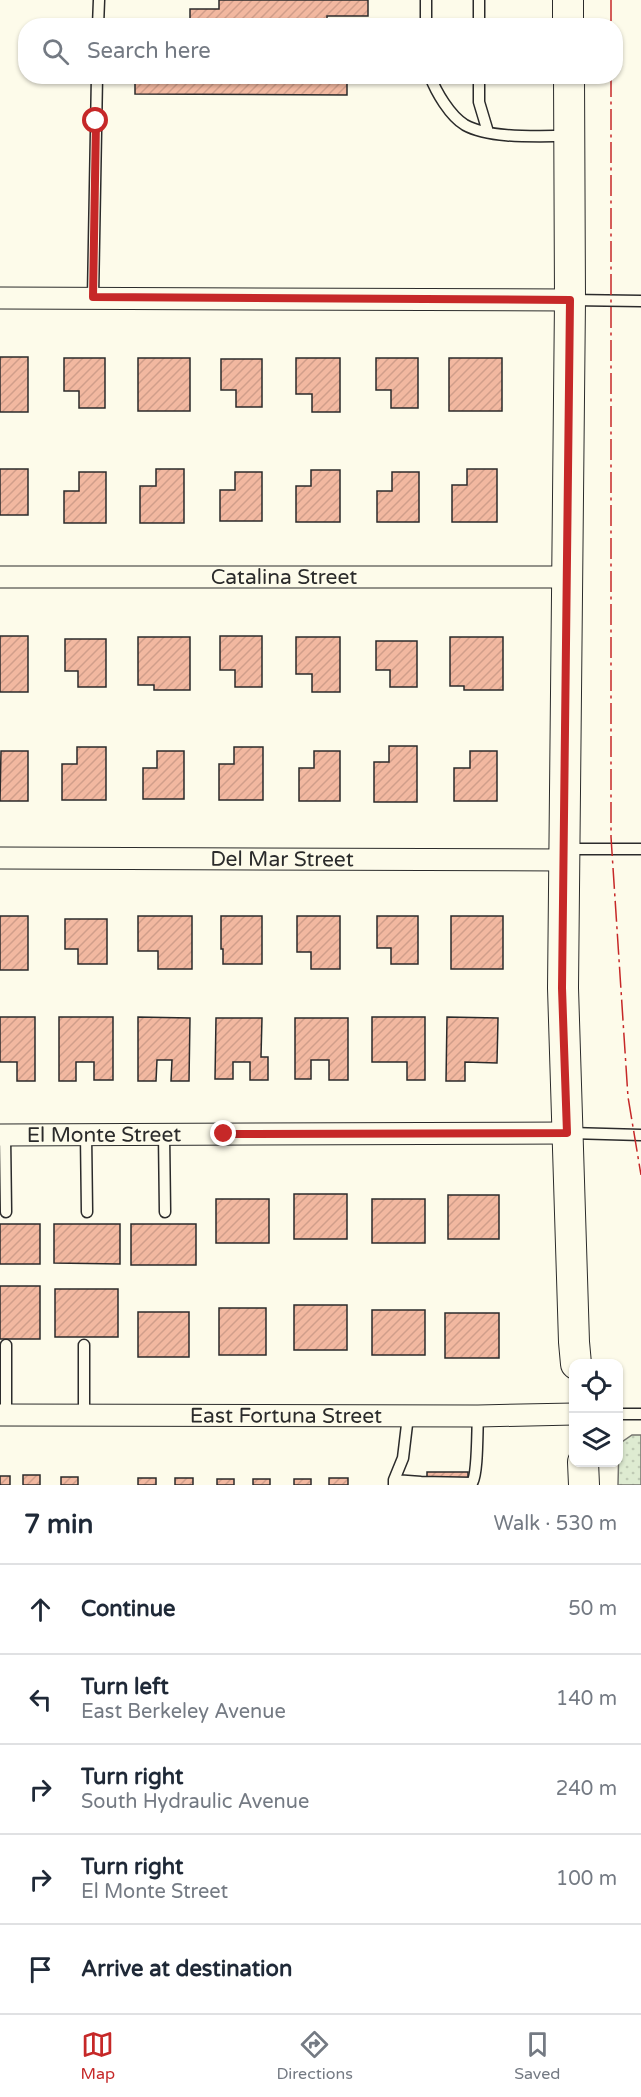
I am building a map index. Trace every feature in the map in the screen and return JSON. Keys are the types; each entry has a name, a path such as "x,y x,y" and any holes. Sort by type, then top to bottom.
{"street":[{"path":"568,0 568,18"},
{"path":"569,84 568,578 562,988 575,1359"},
{"path":"0,298 570,300"},
{"name":"Catalina Street","path":"0,578 568,578"},
{"name":"Del Mar Street","path":"0,858 564,854"},
{"name":"El Monte Street","path":"3,1135 567,1133"},
{"name":"East Fortuna Street","path":"3,1415 569,1414"},
{"path":"583,1467 584,1485"}],"lane":[{"path":"98,18 99,0"},
{"path":"426,0 426,18"},
{"path":"479,0 479,18"},
{"path":"93,297 97,84"},
{"path":"433,84 447,107 465,125 498,135 569,136"},
{"path":"479,84 479,102 488,132"},
{"path":"570,300 641,301"},
{"path":"564,854 641,849"},
{"path":"567,1133 641,1135"},
{"path":"86,1134 87,1212"},
{"path":"164,1134 165,1212"},
{"path":"3,1135 6,1212"},
{"path":"3,1415 6,1345"},
{"path":"84,1345 84,1415"},
{"path":"623,1414 641,1414"},
{"path":"408,1416 403,1458 394,1482 472,1483 476,1477 478,1416"}],"green space":[{"path":"632,1435 641,1435 641,1485 618,1485 618,1467 623,1467 623,1441"}],"building":[{"path":"219,0 368,0 368,16 190,18 190,9 219,9"},
{"path":"135,84 347,84 347,95 135,94"},
{"path":"0,357 28,357 28,412 0,412"},
{"path":"64,358 105,358 105,408 79,408 79,391 64,391"},
{"path":"138,358 190,358 190,411 138,411"},
{"path":"296,358 340,358 340,412 312,412 312,394 296,394"},
{"path":"376,358 418,358 418,408 391,408 391,390 376,390"},
{"path":"449,358 502,358 502,411 449,411"},
{"path":"221,359 262,359 262,407 236,407 236,390 221,390"},
{"path":"0,469 28,469 28,515 0,515"},
{"path":"156,469 184,469 184,523 140,523 140,486 156,486"},
{"path":"467,469 497,469 497,522 452,522 452,485 467,485"},
{"path":"311,470 340,470 340,522 296,522 296,486 311,486"},
{"path":"79,472 106,472 106,523 64,523 64,491 79,491"},
{"path":"235,472 262,472 262,521 220,521 220,490 235,490"},
{"path":"392,472 419,472 419,522 377,522 377,491 392,491"},
{"path":"0,636 28,636 28,692 0,692"},
{"path":"220,636 262,636 262,687 235,687 235,670 220,670"},
{"path":"138,637 190,637 190,690 154,690 154,685 138,685"},
{"path":"296,637 340,637 340,692 312,692 312,674 296,674"},
{"path":"450,637 503,637 503,690 464,690 464,686 450,686"},
{"path":"65,639 106,639 106,687 78,687 78,671 65,671"},
{"path":"376,641 417,641 417,687 390,687 390,670 376,670"},
{"path":"389,746 417,746 417,802 374,802 374,762 389,762"},
{"path":"77,747 106,747 106,800 62,800 62,764 77,764"},
{"path":"234,747 263,747 263,800 219,800 219,764 234,764"},
{"path":"1,751 28,751 28,801 0,801"},
{"path":"157,751 184,751 184,799 143,799 143,768 157,768"},
{"path":"314,751 340,751 340,801 299,801 299,768 314,768"},
{"path":"470,751 497,751 497,801 454,801 454,768 470,768"},
{"path":"0,916 28,916 28,970 0,970"},
{"path":"138,916 192,916 192,969 158,969 158,951 138,951"},
{"path":"221,916 262,916 262,964 223,964"},
{"path":"297,916 340,916 340,969 311,969 311,952 297,952"},
{"path":"377,916 418,916 418,964 391,964 391,948 377,948"},
{"path":"451,916 503,916 503,969 451,969"},
{"path":"65,919 107,919 107,964 78,964 78,949 65,949"},
{"path":"0,1017 35,1017 35,1081 17,1081 17,1062 0,1062"},
{"path":"59,1017 113,1017 113,1080 94,1080 94,1062 76,1062 76,1081 59,1081"},
{"path":"138,1017 190,1018 189,1081 171,1081 172,1060 157,1060 156,1081 138,1081"},
{"path":"372,1017 425,1017 425,1080 407,1080 407,1062 372,1062"},
{"path":"447,1017 498,1018 497,1063 465,1062 465,1081 446,1081"},
{"path":"216,1018 262,1018 261,1057 268,1057 268,1080 250,1080 250,1062 233,1062 233,1079 215,1079"},
{"path":"295,1018 348,1018 348,1080 329,1080 329,1060 311,1060 311,1079 295,1079"},
{"path":"294,1194 347,1194 347,1239 294,1239"},
{"path":"448,1195 499,1195 499,1239 448,1239"},
{"path":"216,1199 269,1199 269,1243 216,1243"},
{"path":"372,1199 425,1199 425,1243 372,1243"},
{"path":"0,1224 40,1224 40,1264 0,1264"},
{"path":"54,1224 120,1224 120,1264 54,1263"},
{"path":"131,1224 196,1224 196,1265 131,1265"},
{"path":"0,1286 40,1286 40,1339 0,1339"},
{"path":"55,1289 118,1289 118,1337 55,1337"},
{"path":"294,1305 347,1305 347,1350 294,1350"},
{"path":"219,1308 266,1308 266,1355 219,1355"},
{"path":"372,1310 425,1310 425,1355 372,1355"},
{"path":"138,1312 189,1312 189,1357 138,1357"},
{"path":"445,1313 499,1313 499,1358 445,1358"},
{"path":"427,1472 468,1472 468,1485 427,1485"},
{"path":"23,1475 40,1475 40,1485 23,1485"},
{"path":"0,1476 10,1476 10,1485 0,1485"},
{"path":"61,1477 78,1477 78,1485 61,1485"},
{"path":"138,1478 156,1478 156,1485 138,1485"},
{"path":"175,1478 193,1478 193,1485 175,1485"},
{"path":"329,1478 348,1478 348,1485 329,1485"},
{"path":"217,1479 234,1479 234,1485 217,1485"},
{"path":"253,1479 270,1479 270,1485 253,1485"},
{"path":"294,1479 311,1479 311,1485 294,1485"}],"power":[{"path":"611,0 611,18"},
{"path":"611,84 611,837 628,1097 641,1175"}],"route":[{"path":"96,121 93,297 570,300 562,988 567,1133 224,1134"}]}
